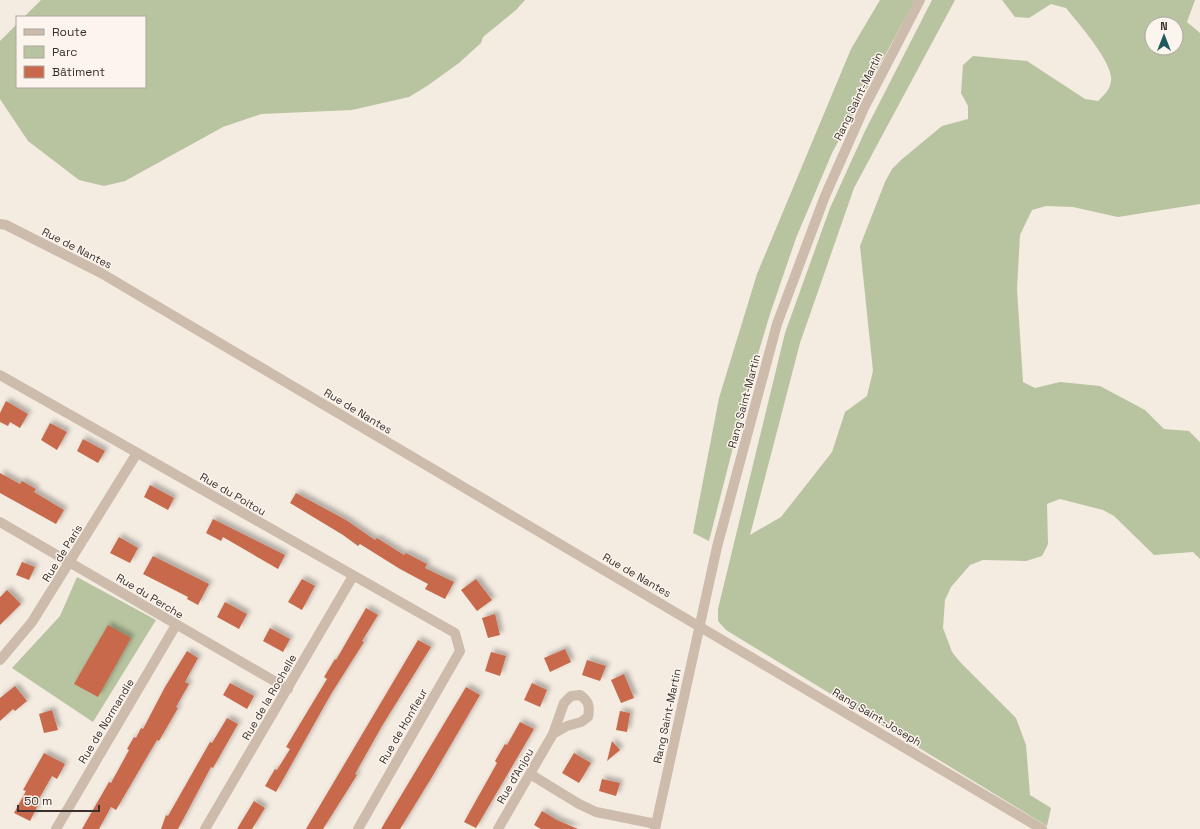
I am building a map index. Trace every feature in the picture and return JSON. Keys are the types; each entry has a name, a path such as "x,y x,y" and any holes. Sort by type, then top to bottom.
{"street":[{"name":"Rang Saint-Martin","path":"656,827 717,547 777,324 825,196 864,108 920,0"},
{"name":"Rue de Nantes","path":"0,224 101,273 699,626"},
{"name":"Rue du Poitou","path":"0,375 455,633"},
{"name":"Rue de Paris","path":"0,660 32,622 137,453"},
{"name":"Rue du Perche","path":"0,522 288,689"},
{"name":"Rue de la Rochelle","path":"205,829 353,576"},
{"name":"Rue de Normandie","path":"56,829 176,625"},
{"name":"Rang Saint-Joseph","path":"699,626 1042,829"},
{"name":"Rue de Honfleur","path":"358,829 460,651 455,633"},
{"name":"Rue d'Anjou","path":"498,829 553,734"},
{"path":"530,774 579,804 596,812 656,827"}],"green space":[{"path":"41,0 525,0 516,10 483,37 481,43 459,63 409,97 352,110 261,114 223,127 125,181 104,186 79,180 28,141 0,99 0,41 16,25 16,88 146,88 146,16 25,16"},
{"path":"880,0 915,0 832,153 796,238 770,314 750,381 709,541 693,533 719,398 757,274 851,49"},
{"path":"932,0 955,0 854,188 800,343 750,535 781,517 832,452 845,412 867,396 873,371 860,246 885,182 892,169 942,126 968,119 968,106 961,93 963,65 973,56 1027,61 1085,99 1098,101 1109,87 1111,81 1107,64 1094,43 1066,8 1051,4 1029,18 1015,17 1002,0 1195,0 1187,22 1200,33 1200,204 1118,217 1073,207 1046,206 1032,210 1020,235 1017,289 1023,382 1035,388 1060,382 1100,386 1145,410 1164,429 1189,431 1200,442 1200,559 1193,552 1154,555 1114,516 1103,510 1060,499 1047,504 1048,544 1042,556 1026,561 983,560 970,565 951,587 945,600 943,628 952,652 960,662 1016,718 1026,745 1030,795 1051,808 1047,826 726,630 718,621 718,609 785,333 830,208 865,131"},
{"path":"77,577 156,620 93,722 12,668 60,616"}],"building":[{"path":"6,401 28,414 20,428 10,422 8,426 0,422 0,413"},
{"path":"50,423 67,432 57,450 41,440"},
{"path":"83,439 105,451 98,463 77,451"},
{"path":"0,473 20,484 22,481 36,489 34,492 64,510 56,524 0,493"},
{"path":"150,485 174,498 168,510 144,497"},
{"path":"296,493 346,520 375,540 377,538 404,555 406,553 427,564 425,568 454,582 445,599 425,589 428,584 400,569 360,544 358,546 343,535 290,503"},
{"path":"213,519 285,555 278,569 223,537 221,541 206,533"},
{"path":"119,537 138,548 130,563 110,553"},
{"path":"153,556 209,584 198,605 187,599 188,597 143,574"},
{"path":"22,562 35,567 29,580 16,575"},
{"path":"302,579 315,586 302,610 288,602"},
{"path":"476,579 492,600 477,611 461,590"},
{"path":"7,590 21,604 0,625 0,597"},
{"path":"225,602 247,614 239,629 217,617"},
{"path":"366,608 378,615 362,641 364,642 331,694 276,792 265,786 275,769 277,770 290,749 286,747 327,679 324,677 335,659 336,660"},
{"path":"495,614 500,635 488,638 482,618"},
{"path":"108,625 131,638 98,697 74,684"},
{"path":"270,628 290,639 283,652 263,641"},
{"path":"418,640 431,647 382,726 355,774 357,775 323,829 306,829"},
{"path":"565,649 571,662 550,672 544,658"},
{"path":"187,651 198,658 185,682 189,684 176,707 178,708 159,741 157,740 116,810 111,807 99,829 82,829 109,782 111,783 129,750 127,749 134,737 136,738 141,728 143,729 165,687"},
{"path":"491,652 506,656 500,676 485,671"},
{"path":"587,660 606,666 600,681 582,675"},
{"path":"624,674 634,698 621,703 611,680"},
{"path":"230,683 254,696 247,709 223,695"},
{"path":"532,683 547,690 540,707 524,700"},
{"path":"15,686 27,701 15,711 13,709 0,721 0,698"},
{"path":"466,687 480,695 432,777 400,829 381,829"},
{"path":"52,710 58,730 44,733 39,714"},
{"path":"620,711 630,713 627,732 616,730"},
{"path":"227,718 238,724 213,768 211,767 178,829 161,829 166,815 168,816 210,742 212,743"},
{"path":"520,722 534,729 476,828 464,822 497,763 495,761 505,744 507,745"},
{"path":"612,741 620,750 607,761"},
{"path":"44,753 65,764 57,779 52,776 36,804 38,805 30,821 14,813 26,791 23,790"},
{"path":"574,753 591,763 579,783 562,773"},
{"path":"602,779 620,783 616,796 599,791"},
{"path":"254,801 265,808 252,829 237,829"},
{"path":"542,811 557,820 578,829 541,829 534,825"}]}
